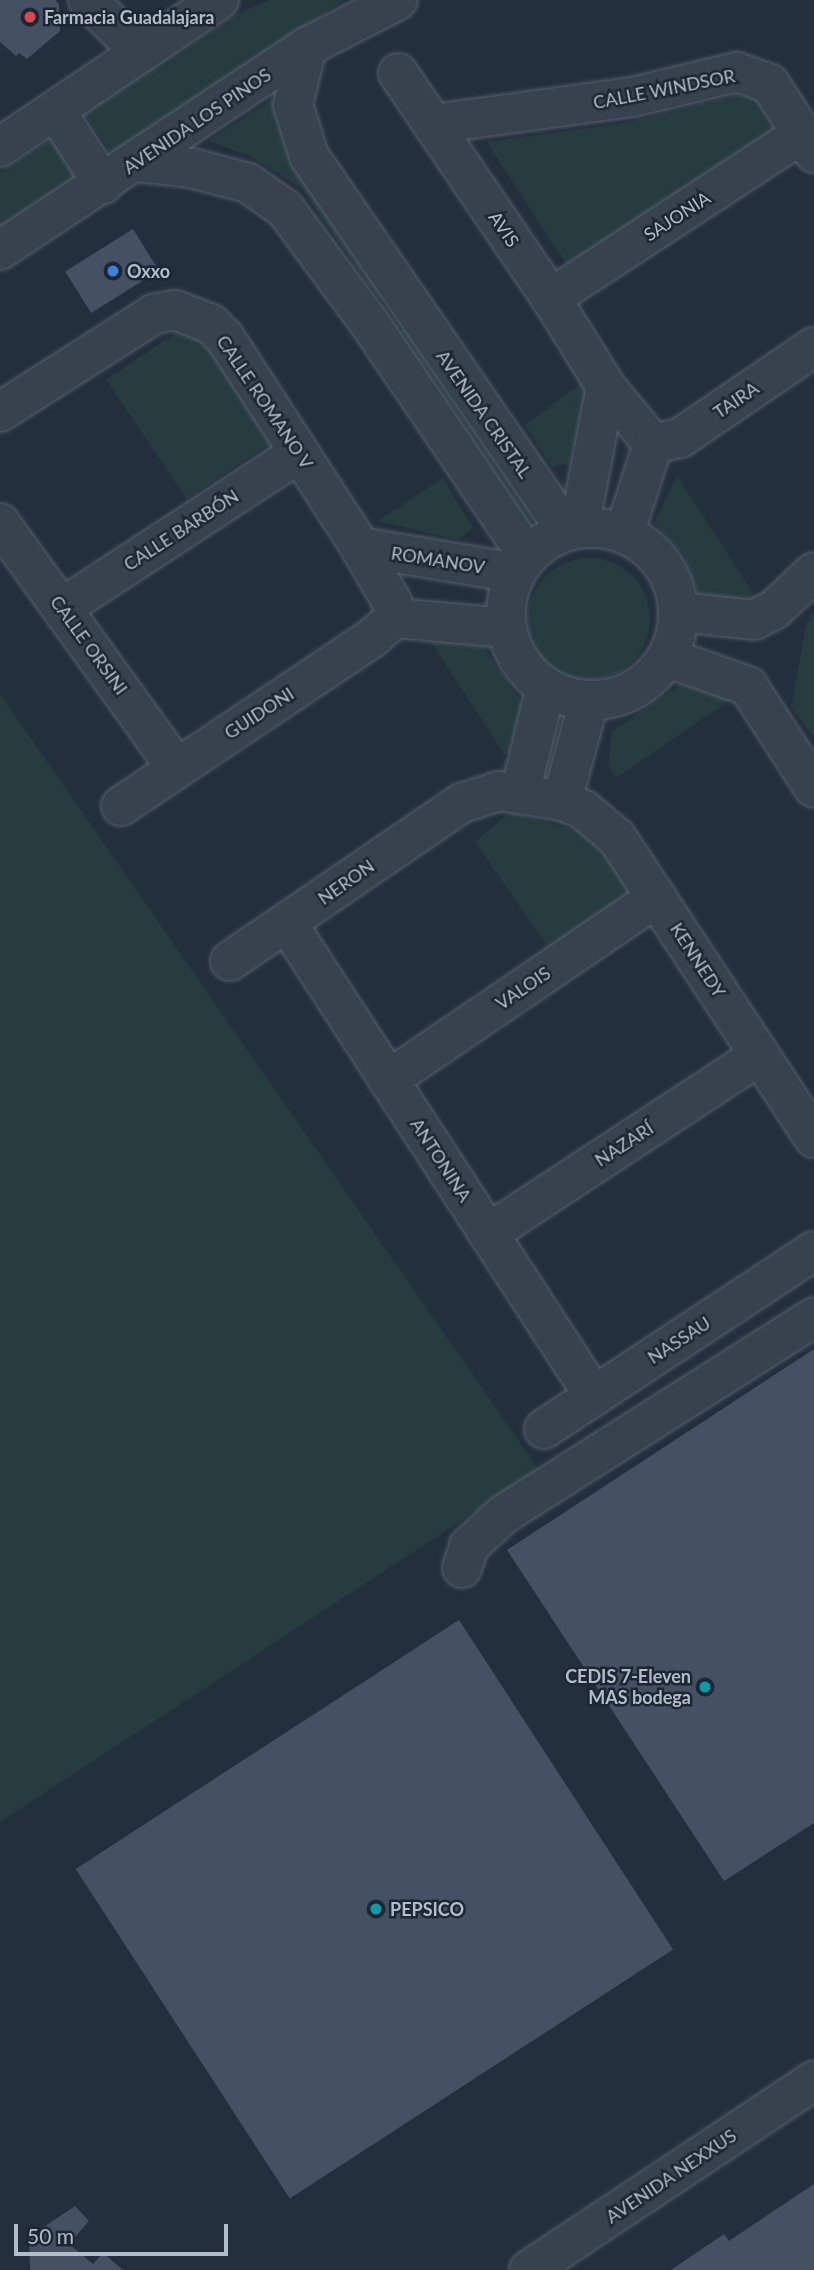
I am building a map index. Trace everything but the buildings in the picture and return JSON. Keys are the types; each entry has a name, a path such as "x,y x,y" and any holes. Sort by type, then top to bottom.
{"street":[{"path":"88,0 140,52"},
{"path":"6,136 56,111 219,0"},
{"name":"AVENIDA LOS PINOS","path":"0,250 307,47 398,0"},
{"name":"AVENIDA CRISTAL","path":"307,47 293,105 298,132 309,156 402,297 573,530"},
{"name":"CALLE WINDSOR","path":"433,124 633,97 737,72 769,84 808,143"},
{"name":"AVIS","path":"398,73 551,298 606,387 653,444"},
{"path":"56,111 103,184"},
{"name":"SAJONIA","path":"551,298 808,143"},
{"path":"136,162 220,174 271,195 300,225 368,321 522,565"},
{"path":"368,321 402,297"},
{"name":"CALLE ROMANO V","path":"0,412 154,314 175,310 211,324 225,338 360,547 391,602 395,618"},
{"name":"TAIRA","path":"653,444 680,438 814,347"},
{"path":"573,530 606,387"},
{"path":"624,534 653,444"},
{"name":"CALLE BARBÓN","path":"62,608 299,453"},
{"name":"CALLE ORSINI","path":"0,523 176,767"},
{"path":"573,530 624,534 646,547 663,565 674,587 679,612 667,658 647,682 620,696 589,701 546,687 521,661 507,628 507,599 522,565 573,530"},
{"name":"ROMANOV","path":"360,547 522,565"},
{"path":"679,612 754,620 774,610 801,584"},
{"path":"395,618 507,628"},
{"name":"GUIDONI","path":"121,806 373,638 395,618"},
{"path":"667,658 748,686 814,788"},
{"path":"520,793 546,687"},
{"path":"562,801 589,701"},
{"name":"KENNEDY","path":"462,803 499,791 562,801 584,810 617,838 814,1138"},
{"name":"NERON","path":"230,961 462,803"},
{"name":"VALOIS","path":"388,1080 657,897"},
{"name":"ANTONINA","path":"287,922 594,1396"},
{"name":"NAZARÍ","path":"489,1233 760,1055"},
{"name":"NASSAU","path":"544,1429 814,1251"},
{"path":"461,1568 469,1546 504,1514 814,1317"},
{"name":"AVENIDA NEXXUS","path":"529,2270 814,2081"},
{"path":"578,2270 608,2218"}],"green space":[{"path":"270,0 343,0 115,159 83,112 237,14"},
{"path":"292,86 391,290 378,299 301,188 250,156 208,141"},
{"path":"754,90 774,132 568,267 487,142 625,123"},
{"path":"53,138 81,179 0,231 0,172"},
{"path":"195,320 276,439 187,499 106,380"},
{"path":"411,325 538,517 522,527 398,332"},
{"path":"581,383 587,397 569,464 551,467 525,425"},
{"path":"677,476 758,601 700,597 684,556 654,523"},
{"path":"443,478 473,528 458,540 378,521"},
{"path":"589,558 612,562 632,576 646,596 650,619 646,642 632,662 612,676 589,680 566,676 546,662 532,642 528,619 532,596 546,576 566,562"},
{"path":"814,611 814,738 791,707 806,625"},
{"path":"427,636 481,643 526,709 519,746 505,755"},
{"path":"681,684 733,698 616,778 608,764 612,731"},
{"path":"0,694 539,1470 0,1822"},
{"path":"509,813 601,836 635,891 549,948 475,842"}],"place":[{"name":"Farmacia Guadalajara","path":"30,17"},
{"name":"Oxxo","path":"113,271"},
{"name":"CEDIS 7-Eleven MAS bodega","path":"705,1687"},
{"name":"PEPSICO","path":"376,1909"}]}
